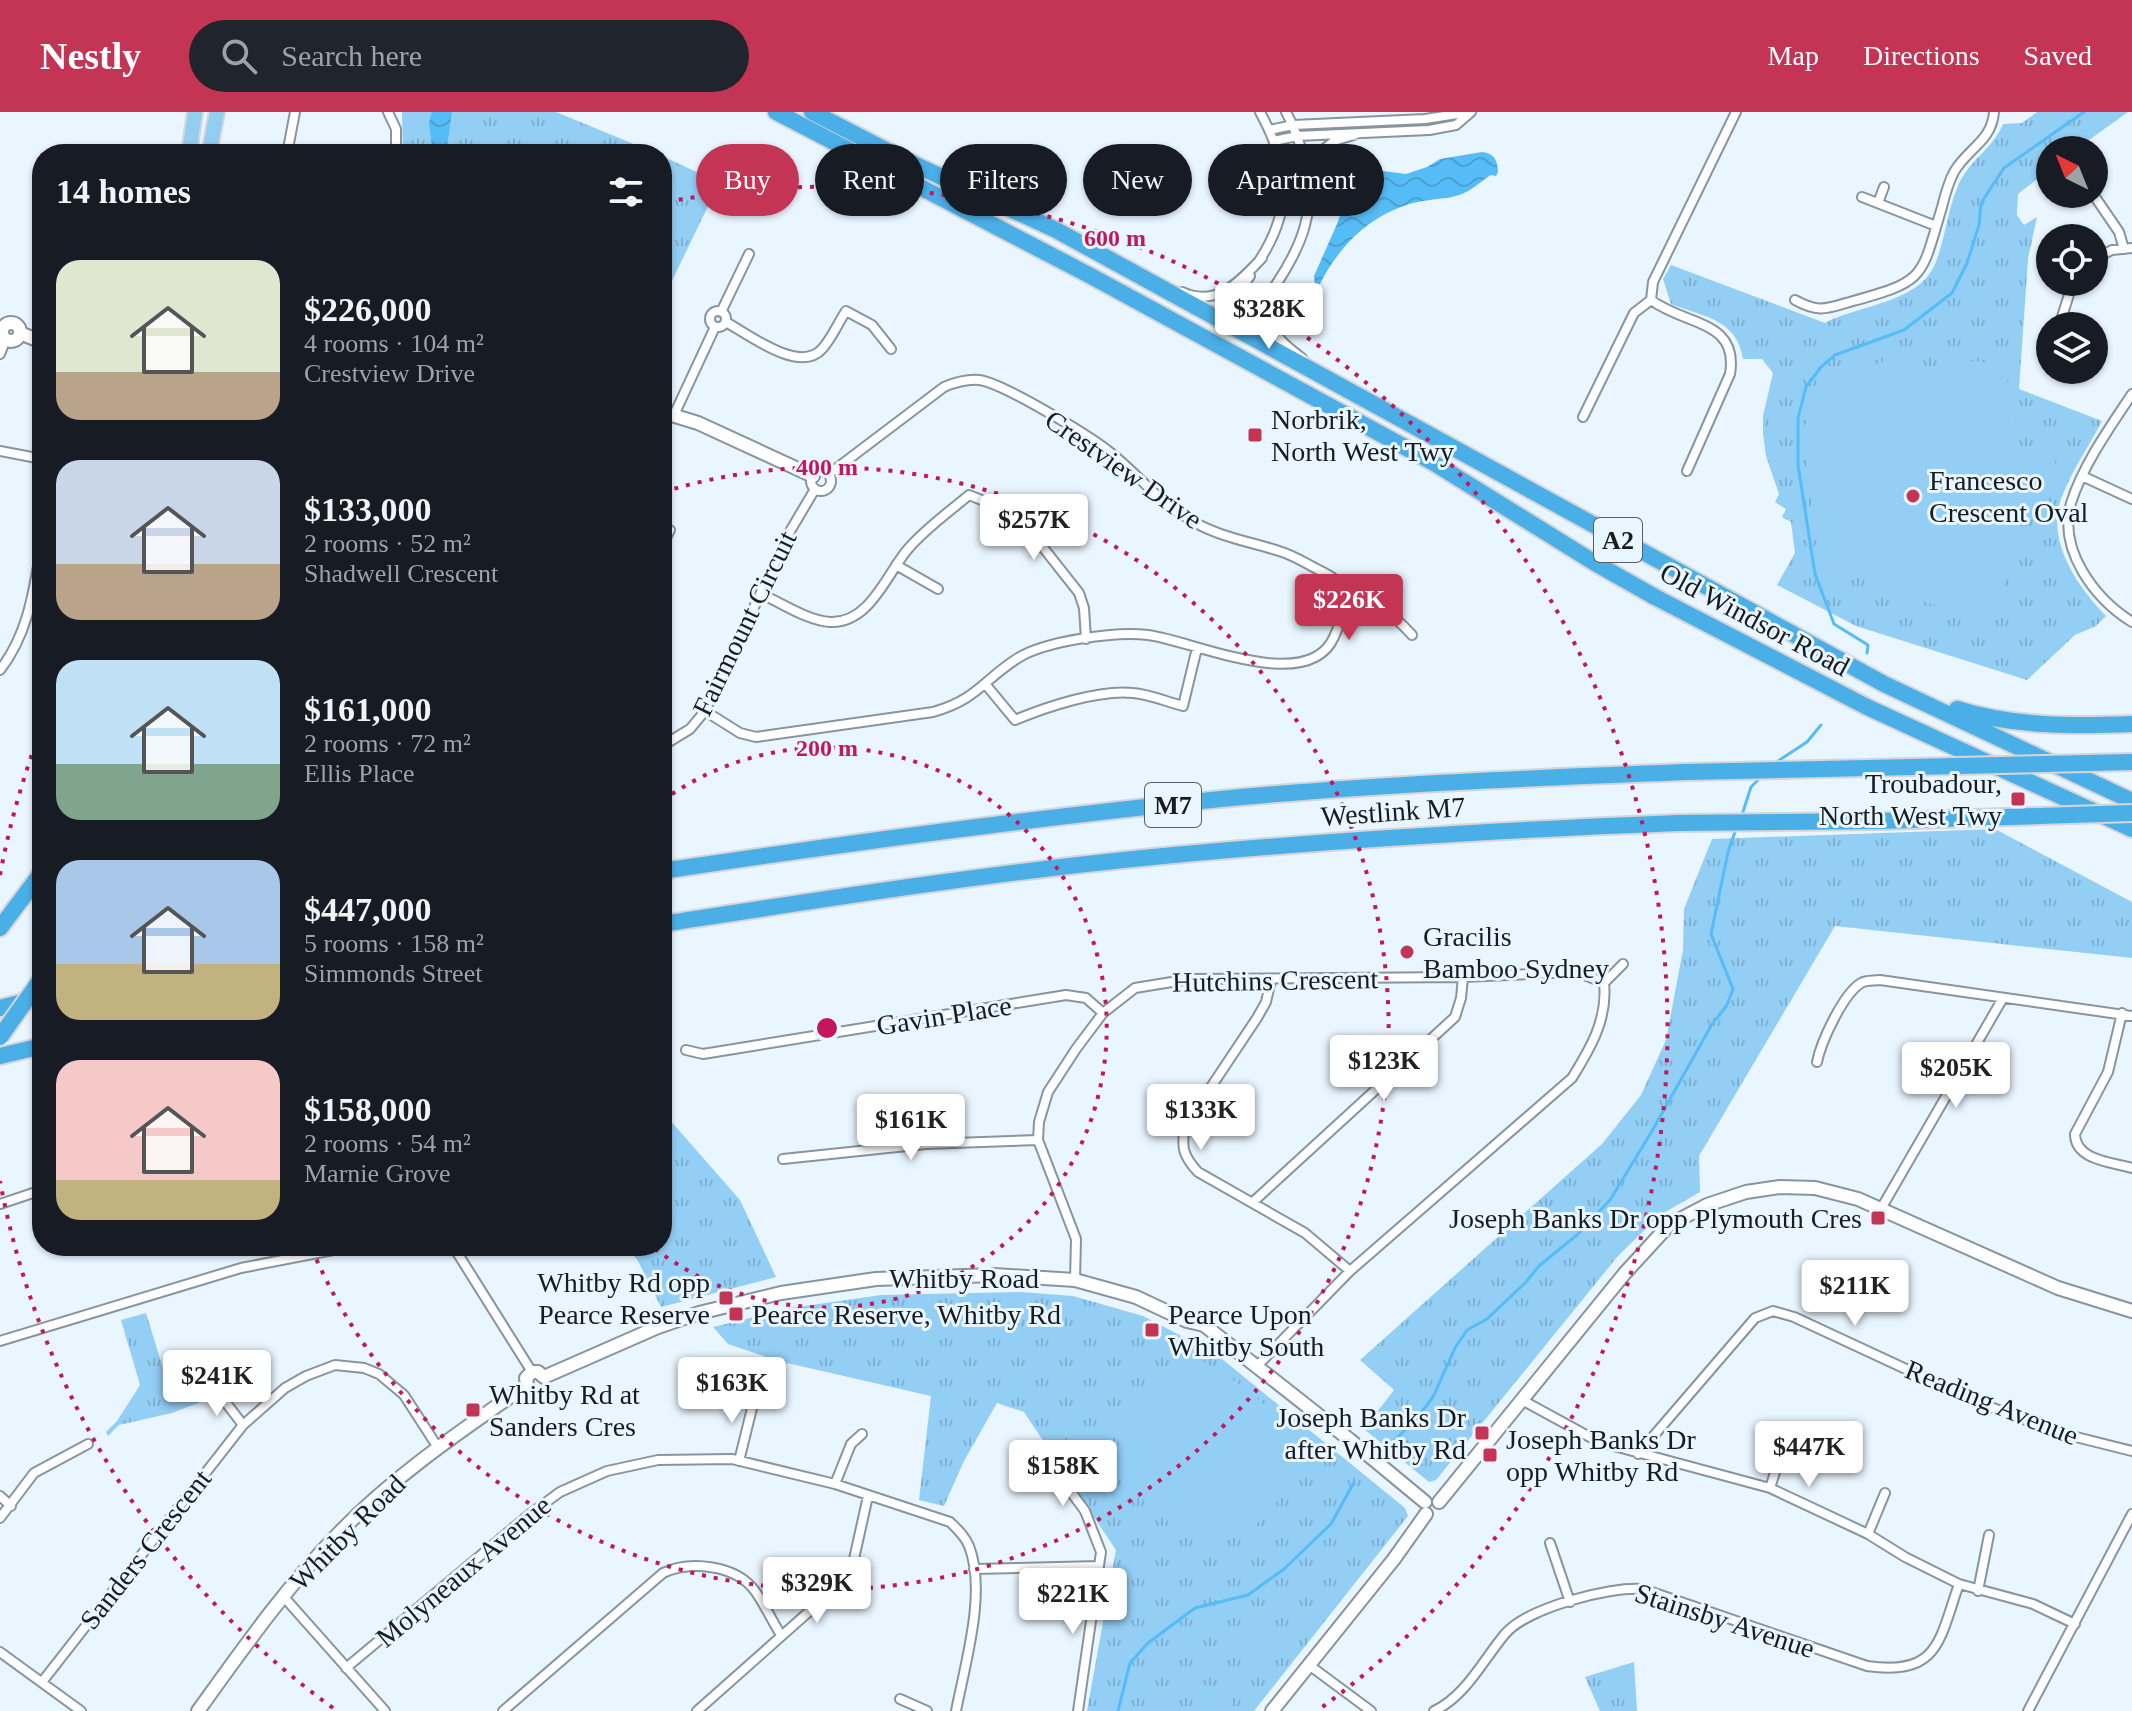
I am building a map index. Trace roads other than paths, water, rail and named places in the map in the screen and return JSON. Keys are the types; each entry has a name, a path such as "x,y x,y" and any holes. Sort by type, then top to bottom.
{"highway":[{"name":"Old Windsor Road","path":"776,112 1089,275 1434,463 1655,597 1867,707 2132,829"},
{"name":"Old Windsor Road","path":"812,112 903,159 1056,230 1884,684 2132,801"},
{"path":"1207,340 1219,320"},
{"path":"1207,340 1227,337 1238,331"},
{"path":"1884,684 1959,710 2000,720 2073,725 2132,724"},
{"name":"Westlink M7","path":"672,869 861,841 1223,799 1497,779 2132,762"},
{"name":"Westlink M7","path":"672,922 831,897 1151,857 1382,838 1678,823 1881,821 2132,813"},
{"path":"0,928 32,885"},
{"path":"0,1037 32,992"},
{"path":"0,1008 32,1000"},
{"path":"0,1056 32,1048"}],"main road":[{"path":"190,144 195,112"},
{"path":"211,144 217,112"}],"street":[{"path":"289,144 295,112"},
{"path":"388,112 396,129 396,144"},
{"path":"1219,320 1262,258 1276,231 1283,201 1284,177 1274,141 1260,112"},
{"path":"1286,112 1299,144"},
{"path":"1269,130 1392,116 1470,112"},
{"path":"1274,141 1297,136 1450,127 1461,122 1470,112"},
{"path":"1583,417 1634,313 1651,300 1653,282 1736,112"},
{"path":"1795,300 1812,309 1830,309 1894,289 1912,278 1925,265 1954,173 1989,132 1994,112"},
{"path":"1330,144 1360,133"},
{"path":"1878,203 1884,187"},
{"path":"1862,197 1936,226"},
{"path":"2103,208 2128,248 2108,252"},
{"path":"1306,216 1299,242 1269,308 1272,330 1290,348 1354,394"},
{"path":"1056,230 1199,297 1216,297 1227,291 1262,258"},
{"path":"721,312 749,254"},
{"path":"1238,331 1248,322 1284,271"},
{"path":"1651,300 1664,310 1714,330 1731,347 1733,358 1730,374 1687,471"},
{"path":"726,322 790,356 806,359 822,350 846,311 872,325 891,349"},
{"path":"715,327 710,318 715,312 725,315 726,322"},
{"path":"715,327 721,327 726,322"},
{"path":"0,354 4,329 15,324 20,333 32,338"},
{"path":"672,406 715,327"},
{"name":"Crestview Drive","path":"829,474 864,444 944,387 960,380 996,384 1112,453 1146,488 1194,523 1215,533 1299,559 1339,583 1347,598"},
{"path":"2132,394 2082,476 2071,504 2068,528 2072,548 2093,588 2132,622"},
{"path":"672,414 708,427 814,482 821,491 827,489 832,480 829,474 820,471 814,482"},
{"path":"0,451 32,457"},
{"path":"2082,476 2132,499"},
{"name":"Fairmount Circuit","path":"672,740 690,729 705,711 814,482"},
{"path":"761,594 818,619 831,622 844,620 871,601 896,565 928,530 969,495 1004,509 1023,522 1079,593 1084,608 1086,639"},
{"path":"896,565 938,589"},
{"path":"0,670 11,657 24,631 32,598"},
{"path":"705,711 740,733 756,737 933,712 954,706 1026,654 1053,644 1086,639 1149,635 1247,661 1270,663 1313,658 1330,645 1347,598 1365,599 1396,617 1412,635"},
{"path":"986,685 1015,720 1054,704 1133,692 1183,706 1197,648"},
{"path":"1257,1366 1350,1271 1572,1078 1590,1049 1605,1010 1604,983 1623,964"},
{"name":"Hutchins Crescent","path":"1038,1140 1039,1122 1048,1092 1103,1013 1135,988 1160,982 1577,972 1604,983"},
{"path":"1253,1202 1455,1017 1463,977"},
{"path":"1271,980 1266,1002 1257,1018 1185,1126 1181,1143 1184,1157 1198,1172 1305,1233 1350,1271"},
{"path":"1817,1062 1820,1044 1853,990 1863,981 1880,980 2127,1014 2108,1072 2075,1134 2075,1144 2081,1153 2132,1168"},
{"name":"Gavin Place","path":"686,1050 703,1054 1066,995 1086,998 1103,1013"},
{"path":"1882,1207 2003,998"},
{"path":"783,1159 926,1144 1038,1140 1072,1225 1077,1253 1075,1280"},
{"path":"1272,1711 1394,1559 1431,1499 1439,1502 1625,1273 1675,1221 1722,1199 1780,1187 1828,1190 1882,1207 2058,1288 2132,1311"},
{"path":"0,1204 32,1193"},
{"path":"0,1341 241,1268 303,1256"},
{"path":"460,1256 538,1374"},
{"name":"Whitby Road","path":"199,1711 283,1596 339,1532 437,1446 527,1385 539,1389 543,1385 538,1374 658,1327 735,1303 796,1290 913,1276 1028,1276 1075,1280 1136,1297 1187,1321 1198,1322 1257,1366 1426,1508"},
{"name":"Reading Avenue","path":"1638,1454 1755,1318 1773,1311 1794,1317 1979,1403 2068,1435 2132,1451"},
{"name":"Sanders Crescent","path":"42,1682 243,1425 285,1388 335,1365 379,1374 404,1395 437,1446"},
{"path":"217,1391 243,1425"},
{"path":"739,1461 755,1396"},
{"path":"1522,1400 1599,1442 1770,1488 1868,1534 1959,1584 2033,1604 2075,1624"},
{"path":"835,1484 851,1444 862,1434"},
{"path":"0,1518 34,1473 88,1444"},
{"path":"1770,1488 1784,1444"},
{"path":"1032,1451 1054,1469 1085,1511 1101,1552 1078,1711"},
{"name":"Molyneaux Avenue","path":"346,1668 560,1492 607,1471 658,1460 739,1461 835,1484 950,1522 964,1536 974,1569 972,1621 956,1711"},
{"path":"1868,1534 1885,1493"},
{"path":"0,1496 11,1506"},
{"path":"697,1711 839,1585 854,1559 868,1496"},
{"path":"2032,1710 2132,1514"},
{"path":"1978,1591 1989,1535"},
{"path":"1550,1543 1570,1602"},
{"path":"503,1711 663,1573 677,1566 703,1565 737,1576 754,1589 781,1635"},
{"path":"974,1569 1099,1566"},
{"name":"Stainsby Avenue","path":"1434,1711 1461,1692 1507,1631 1518,1622 1536,1613 1624,1587 1643,1589 1867,1666 1894,1670 1919,1663 1935,1651 1959,1584"},
{"path":"283,1596 385,1711"},
{"path":"0,1652 81,1711"},
{"path":"1309,1665 1371,1711"},
{"path":"900,1699 927,1711"}],"water":[{"path":"432,112 452,112 447,144 432,144 429,123"},
{"path":"1482,152 1494,158 1498,172 1496,176 1491,175 1459,195 1413,203 1384,215 1384,171 1406,174 1440,159"},
{"path":"1340,216 1382,216 1345,247 1318,288 1314,276"}],"waterway":[{"path":"1867,653 1868,645 1834,624 1815,574 1798,465 1798,418 1806,387 1835,355 1904,330 1952,293 1967,263 1979,225 1981,203 2004,168 2084,112"},
{"path":"1772,765 1807,742 1821,725"},
{"path":"1742,815 1751,787 1762,776"},
{"path":"1395,1440 1433,1397 1455,1348 1467,1330 1487,1319 1610,1200 1711,1026 1727,1005 1733,989 1711,934 1728,852 1736,829"},
{"path":"1118,1711 1130,1663 1148,1643 1195,1608 1248,1595 1284,1569 1331,1524 1354,1482"}],"place":[{"name":"Norbrik, North West Twy","path":"1255,435"},
{"name":"Francesco Crescent Oval","path":"1913,496"},
{"name":"Troubadour, North West Twy","path":"2018,799"},
{"name":"Gracilis Bamboo Sydney","path":"1407,952"},
{"name":"Joseph Banks Dr opp Plymouth Cres","path":"1878,1218"},
{"name":"Whitby Rd opp Pearce Reserve","path":"726,1298"},
{"name":"Pearce Reserve, Whitby Rd","path":"736,1314"},
{"name":"Pearce Upon Whitby South","path":"1152,1330"},
{"name":"Whitby Rd at Sanders Cres","path":"473,1410"},
{"name":"Joseph Banks Dr after Whitby Rd","path":"1482,1433"},
{"name":"Joseph Banks Dr opp Whitby Rd","path":"1490,1455"}]}
